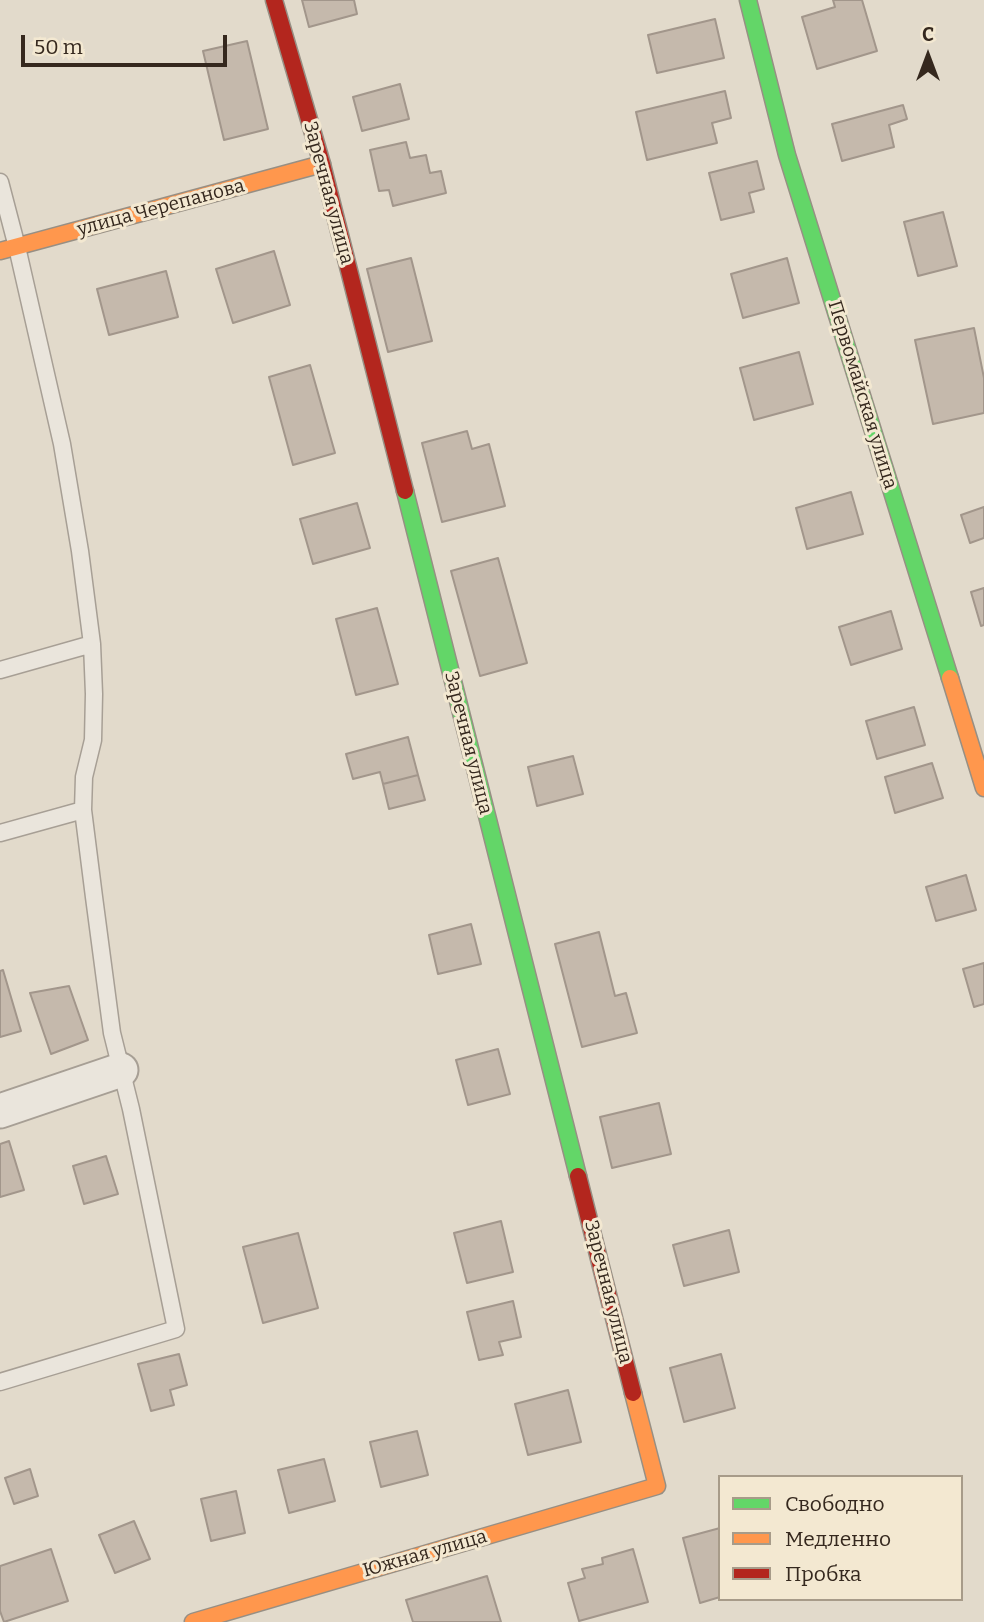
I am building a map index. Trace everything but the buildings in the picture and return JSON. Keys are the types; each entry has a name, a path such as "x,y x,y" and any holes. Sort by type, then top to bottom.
{"street":[{"name":"Заречная улица","path":"274,0 322,164 657,1486"},
{"name":"Первомайская улица","path":"748,0 787,155 984,788"},
{"name":"улица Черепанова","path":"0,251 322,164"},
{"path":"0,1111 121,1070"},
{"name":"Южная улица","path":"193,1622 657,1486"}],"lane":[{"path":"0,182 62,444 80,551 92,644 94,694 93,740 84,777 83,810 112,1033 131,1109 176,1329 0,1382"},
{"path":"0,670 92,644"},
{"path":"0,832 83,810"}],"traffic: fast":[{"path":"748,0 787,155 950,678"},
{"path":"405,491 578,1176"}],"traffic: slow":[{"path":"0,251 322,164"},
{"path":"950,678 984,788"},
{"path":"193,1622 657,1486 633,1393"}],"traffic: jam":[{"path":"274,0 322,164 405,491"},
{"path":"578,1176 633,1393"}]}
